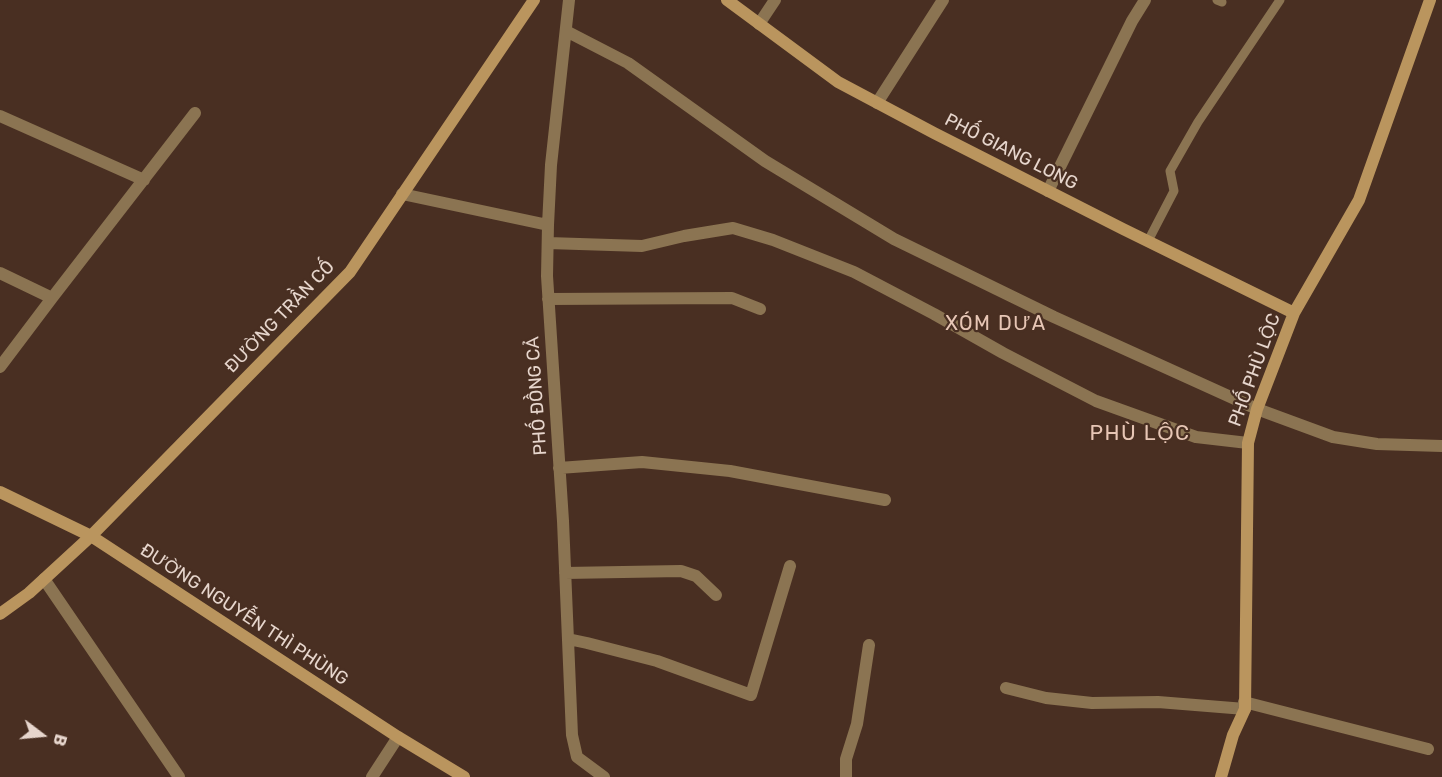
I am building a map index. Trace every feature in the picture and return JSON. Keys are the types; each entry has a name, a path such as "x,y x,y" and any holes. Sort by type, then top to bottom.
{"street":[{"name":"ĐƯỜNG TRẦN CỐ","path":"0,614 29,593 90,536 350,272 534,0"},
{"name":"PHỐ ĐỒNG CẢ","path":"569,0 551,165 548,299 565,573 572,735 577,757 604,777"},
{"name":"PHỐ GIANG LONG","path":"727,0 838,82 1048,191 1294,313"},
{"path":"759,24 775,0"},
{"path":"877,103 943,0"},
{"path":"1048,191 1132,21 1145,0"},
{"name":"PHỐ PHÙ LỘC","path":"1221,777 1233,735 1245,706 1248,443 1257,409 1294,313 1359,200 1430,0"},
{"path":"566,31 628,63 765,161 894,239 1054,318 1257,409 1333,437 1377,444 1442,446"},
{"path":"0,368 195,113"},
{"path":"0,116 144,180"},
{"path":"402,194 548,225"},
{"path":"548,243 642,246 733,228 773,240 854,272 1096,401 1196,437 1248,443"},
{"path":"0,273 52,298"},
{"path":"548,299 732,298 760,309"},
{"path":"559,468 642,462 730,471 885,500"},
{"name":"ĐƯỜNG NGUYỄN THÌ PHÙNG","path":"0,492 90,536 398,737 464,777"},
{"path":"568,639 657,661 751,695 790,566"},
{"path":"565,573 681,571 696,576 716,596"},
{"path":"44,579 180,777"},
{"path":"846,777 846,759 857,724 868,645"},
{"path":"1006,688 1046,698 1092,703 1158,702 1245,706 1428,748"},
{"path":"372,777 398,737"},
{"path":"584,777 587,764"}],"lane":[{"path":"1148,241 1174,191 1170,171 1198,122 1280,0"}],"district":[{"name":"XÓM DƯA","path":"996,324"},
{"name":"PHÙ LỘC","path":"1140,434"}]}
